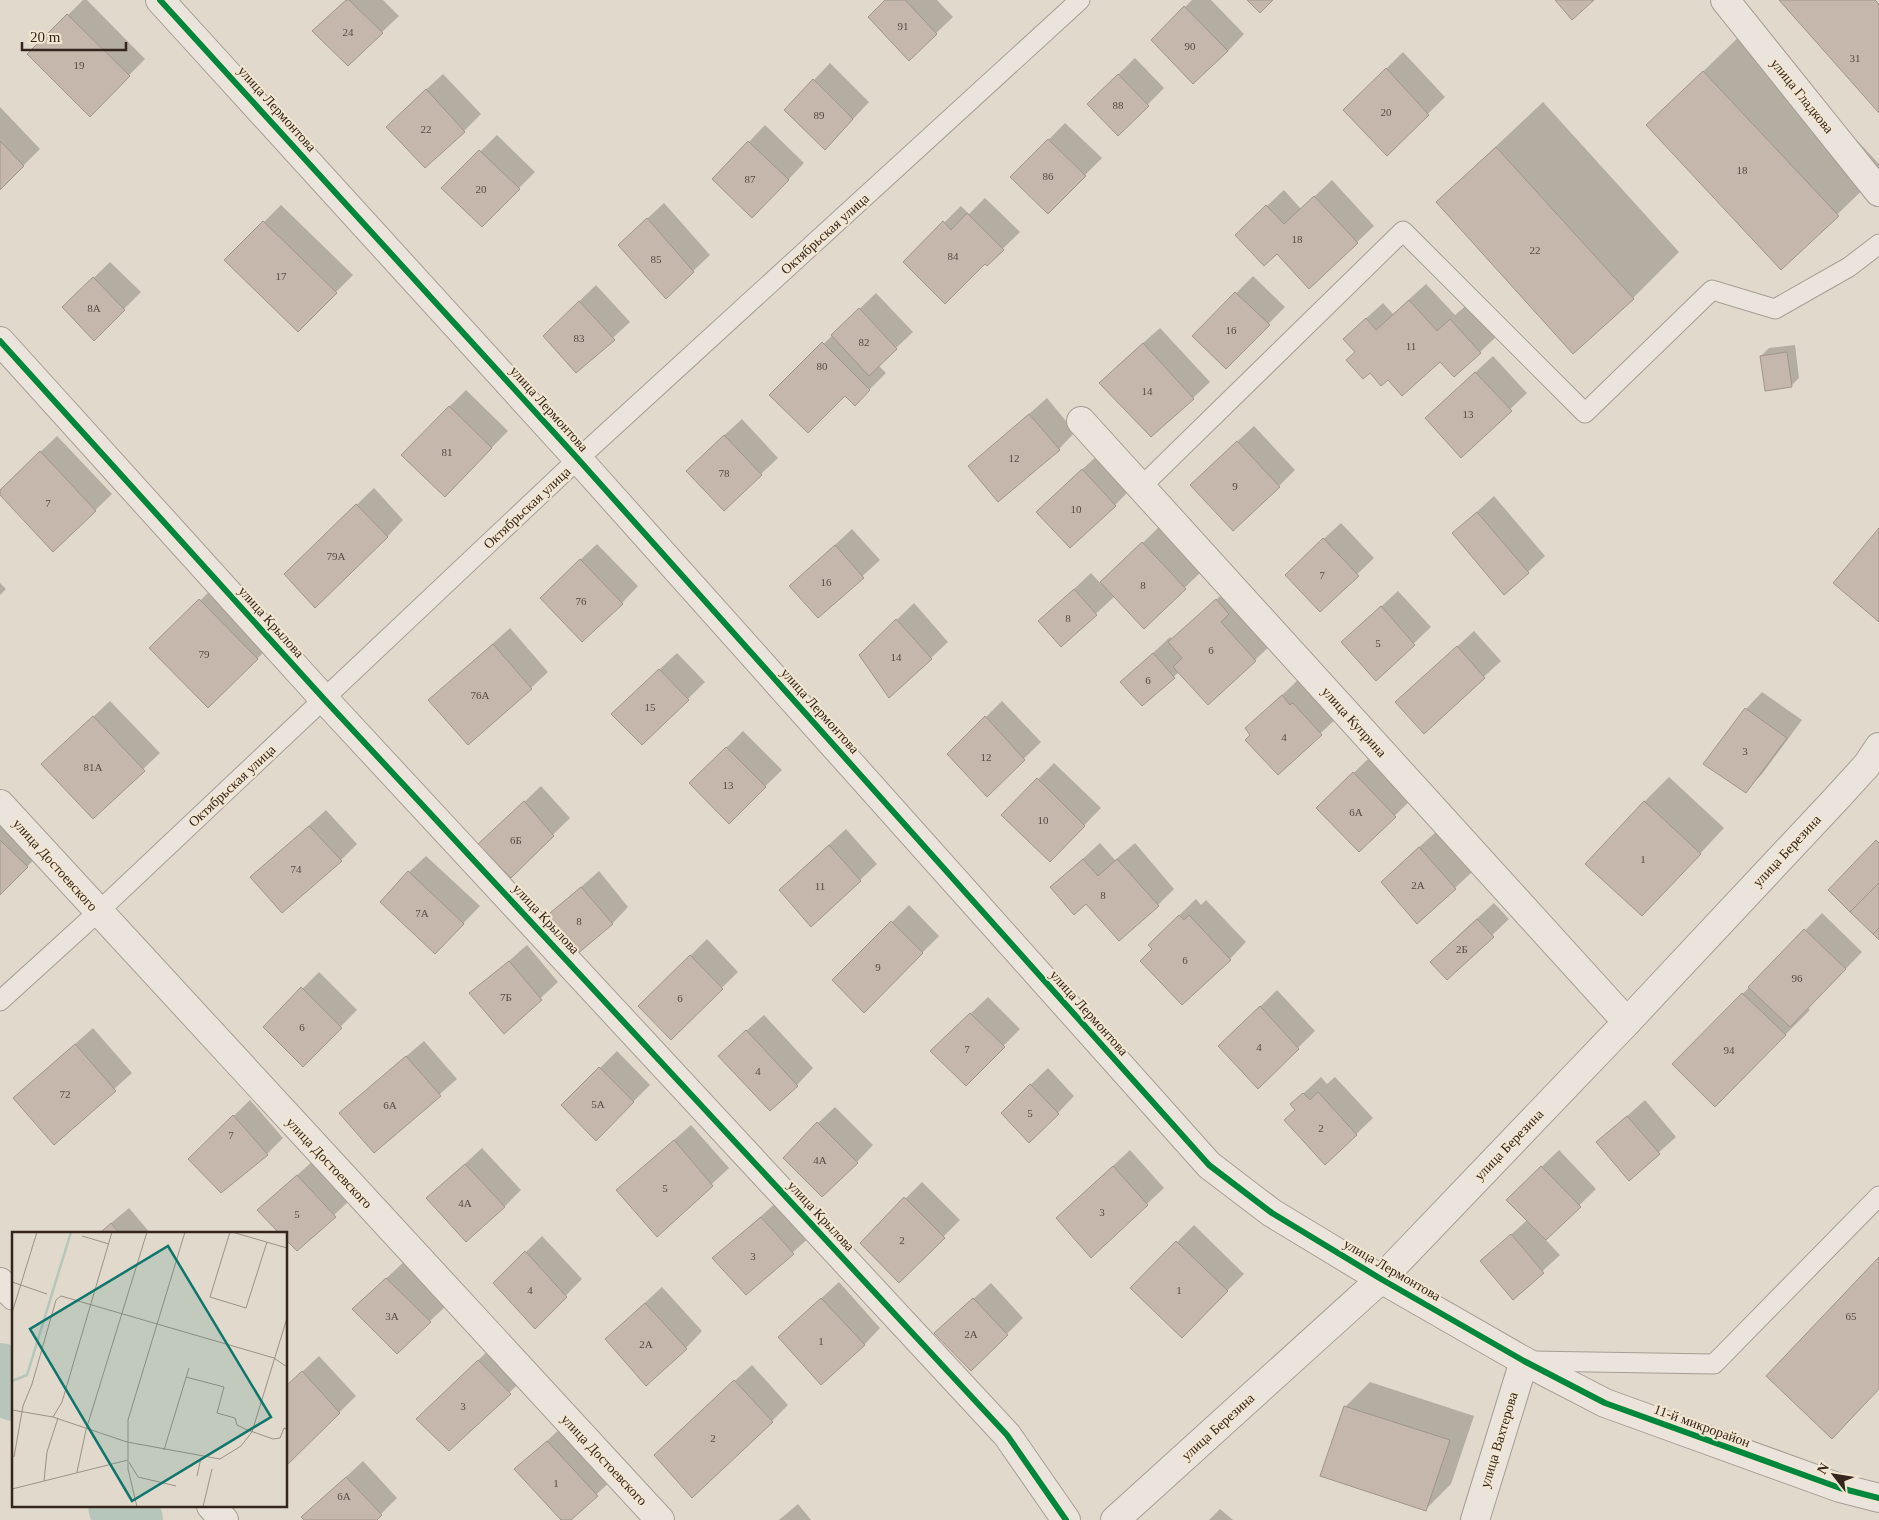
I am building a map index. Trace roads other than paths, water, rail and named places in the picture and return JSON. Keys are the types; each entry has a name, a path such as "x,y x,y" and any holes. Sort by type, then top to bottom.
{"street":[{"name":"улица Лермонтова","path":"160,0 578,459 1209,1165 1272,1214 1524,1361"},
{"name":"улица Гладкова","path":"1725,0 1879,192"},
{"name":"улица Крылова","path":"0,341 324,699 1007,1435 1066,1520"},
{"name":"улица Куприна","path":"1081,421 1627,1022"},
{"name":"улица Березина","path":"1115,1520 1381,1279 1875,763"},
{"name":"улица Достоевского","path":"0,804 660,1520"},
{"path":"0,1282 12,1294"},
{"name":"11-й микрорайон","path":"1524,1361 1605,1403 1840,1488 1879,1498"},
{"name":"улица Вахтерова","path":"1475,1520 1524,1361"},
{"path":"213,1508 224,1520"}],"lane":[{"name":"Октябрьская улица","path":"0,1001 98,912 578,459 1080,0"},
{"path":"1141,487 1403,230 1585,413 1712,290 1775,309 1849,267 1879,244"},
{"path":"1524,1361 1714,1364 1879,1196"}],"waterway":[{"path":"0,1374 12,1388"},
{"path":"121,1508 132,1520"}]}
